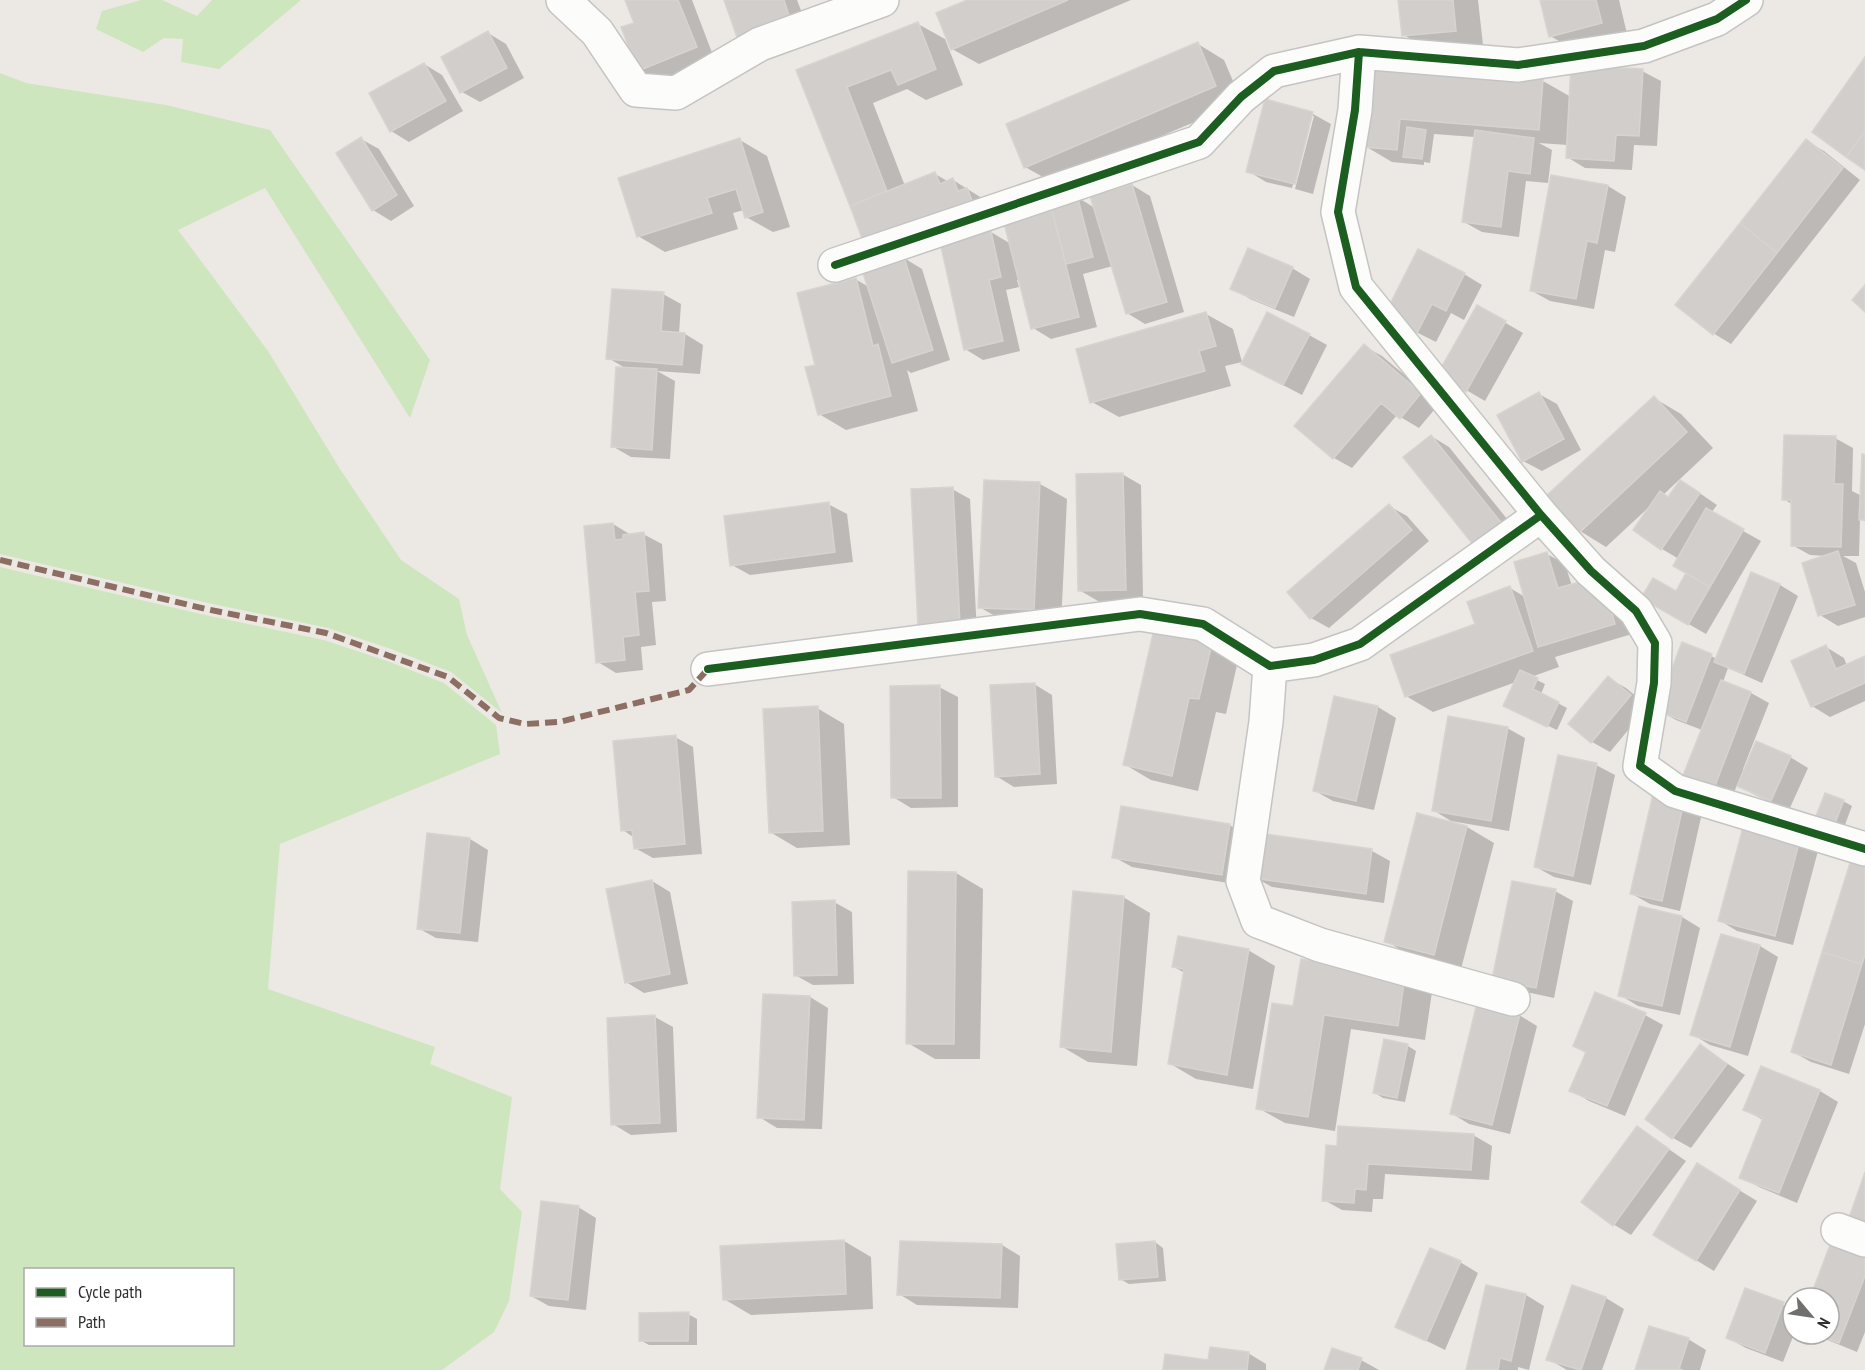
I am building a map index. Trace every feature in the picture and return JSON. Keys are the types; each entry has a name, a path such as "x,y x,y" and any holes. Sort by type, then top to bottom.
{"street":[{"path":"563,0 597,32 636,90 676,93 760,44 882,0"},
{"path":"836,265 1199,142 1241,97 1274,71 1359,52 1518,64 1644,46 1717,19 1746,0"},
{"path":"1359,52 1355,110 1338,212 1356,287 1541,514 1591,571 1636,611 1655,643 1654,683 1640,766 1675,791 1865,849"},
{"path":"708,669 1140,614 1203,624 1270,666 1314,660 1360,644 1541,514"},
{"path":"1270,666 1266,722 1243,881 1257,921 1320,945 1513,999"}],"green space":[{"path":"141,0 162,0 197,16 212,0 301,0 219,69 181,62 183,39 164,38 143,52 96,29 102,11"},
{"path":"0,73 26,83 166,105 270,130 430,360 410,418 265,188 178,230 268,351 340,469 401,560 459,599 467,635 502,713 451,672 328,628 208,603 0,554"},
{"path":"0,567 324,640 444,683 496,725 500,754 280,844 268,989 435,1047 430,1064 512,1097 500,1189 522,1212 509,1301 494,1332 442,1370 0,1370"}],"building":[{"path":"625,0 678,0 697,47 638,71 621,27 634,23"},
{"path":"724,0 784,0 790,19 737,37"},
{"path":"967,0 1068,0 951,50 936,13"},
{"path":"1398,0 1453,0 1456,31 1402,36"},
{"path":"1540,0 1596,0 1602,23 1549,37"},
{"path":"918,22 936,69 898,85 891,70 847,87 887,191 850,206 796,70"},
{"path":"488,31 507,68 460,93 441,57"},
{"path":"1198,42 1216,86 1024,168 1006,124"},
{"path":"1865,57 1865,131 1846,157 1812,132"},
{"path":"424,63 446,101 390,132 369,93"},
{"path":"1371,65 1543,79 1539,130 1400,119 1397,150 1364,147"},
{"path":"1571,65 1643,69 1639,136 1616,135 1614,161 1566,158"},
{"path":"1265,99 1313,112 1295,184 1246,172"},
{"path":"1407,127 1426,130 1422,159 1403,157"},
{"path":"1475,130 1534,138 1530,174 1508,171 1501,227 1462,222"},
{"path":"1865,131 1865,170 1846,157"},
{"path":"361,137 397,195 372,211 336,153"},
{"path":"740,138 763,212 745,218 736,189 707,198 712,213 637,237 618,178"},
{"path":"1806,139 1843,168 1777,253 1740,223"},
{"path":"935,172 940,184 953,178 958,191 967,188 973,203 865,246 850,206"},
{"path":"1551,175 1608,185 1597,243 1587,241 1576,299 1530,291"},
{"path":"1132,184 1167,302 1126,314 1090,196"},
{"path":"1077,195 1093,257 1066,264 1050,203"},
{"path":"1050,203 1079,317 1031,329 1002,215"},
{"path":"1740,223 1777,253 1713,335 1675,305"},
{"path":"991,231 1001,277 989,280 1003,341 964,350 940,242"},
{"path":"1248,248 1293,267 1275,308 1230,289"},
{"path":"1418,249 1465,273 1446,311 1432,304 1417,333 1384,316"},
{"path":"904,257 933,350 892,363 862,270"},
{"path":"856,278 873,346 878,344 891,396 818,415 805,367 815,365 797,293"},
{"path":"1865,285 1865,312 1852,300"},
{"path":"612,289 664,292 661,331 685,333 682,365 606,359"},
{"path":"1477,305 1506,321 1466,392 1437,375"},
{"path":"1206,312 1216,346 1199,351 1205,371 1090,403 1076,349"},
{"path":"1267,312 1310,334 1283,385 1241,364"},
{"path":"1364,344 1421,393 1400,419 1381,403 1333,459 1294,426"},
{"path":"616,367 657,369 652,450 611,447"},
{"path":"1539,392 1564,439 1522,462 1497,415"},
{"path":"1654,396 1687,432 1579,533 1545,497"},
{"path":"1431,435 1503,525 1475,547 1403,457"},
{"path":"1784,435 1836,436 1834,484 1843,484 1841,547 1791,546 1791,500 1782,500"},
{"path":"1862,454 1865,455 1865,520 1859,520"},
{"path":"1123,473 1126,590 1078,591 1076,474"},
{"path":"984,480 1040,482 1034,610 978,608"},
{"path":"1680,480 1700,493 1661,550 1633,530 1660,491 1668,497"},
{"path":"953,487 960,624 918,626 911,489"},
{"path":"829,502 835,552 730,566 724,516"},
{"path":"1389,504 1412,530 1310,619 1287,592"},
{"path":"1706,508 1744,529 1710,587 1673,566"},
{"path":"613,523 615,540 623,539 623,535 644,532 649,591 635,592 639,635 623,637 625,660 596,663 584,526"},
{"path":"1838,551 1855,605 1818,616 1802,563"},
{"path":"1547,552 1558,588 1590,579 1606,592 1615,624 1538,647 1514,562"},
{"path":"1751,572 1780,584 1744,674 1714,662"},
{"path":"1686,573 1710,587 1688,625 1641,598 1653,578 1676,591"},
{"path":"1510,586 1533,651 1405,697 1390,655 1475,624 1467,602"},
{"path":"1155,625 1213,639 1199,699 1189,698 1172,776 1123,765"},
{"path":"1682,642 1712,654 1686,722 1656,710"},
{"path":"1826,645 1836,669 1865,656 1865,683 1811,707 1791,661"},
{"path":"1520,670 1538,678 1533,689 1559,702 1547,727 1503,706"},
{"path":"1608,676 1631,695 1591,743 1568,724"},
{"path":"1721,680 1751,692 1713,791 1682,778"},
{"path":"1035,683 1040,774 995,777 990,685"},
{"path":"940,685 941,798 891,798 890,686"},
{"path":"1334,696 1378,706 1356,801 1313,791"},
{"path":"818,706 823,831 769,833 763,709"},
{"path":"1448,716 1508,727 1491,821 1432,811"},
{"path":"676,735 685,844 634,849 632,830 621,831 613,741"},
{"path":"1756,741 1791,756 1771,801 1737,786"},
{"path":"1558,755 1597,763 1573,876 1534,867"},
{"path":"1825,793 1844,800 1834,826 1815,819"},
{"path":"1653,794 1684,801 1662,901 1630,894"},
{"path":"1121,806 1230,824 1222,875 1112,858"},
{"path":"1417,813 1467,826 1434,955 1384,942"},
{"path":"1745,820 1801,835 1775,936 1718,921"},
{"path":"427,833 470,838 460,933 417,929"},
{"path":"1258,833 1372,849 1366,894 1252,878"},
{"path":"1851,860 1865,864 1865,955 1862,964 1822,952"},
{"path":"908,871 956,872 954,1044 906,1044"},
{"path":"652,880 670,974 625,983 606,889"},
{"path":"1512,881 1556,889 1536,988 1492,980"},
{"path":"1073,891 1124,896 1111,1052 1060,1047"},
{"path":"835,900 837,975 794,976 792,902"},
{"path":"1639,906 1682,916 1662,1006 1618,996"},
{"path":"1721,934 1760,945 1730,1047 1690,1035"},
{"path":"1178,936 1249,949 1227,1075 1168,1064 1184,969 1172,967"},
{"path":"1822,952 1862,964 1831,1065 1791,1052"},
{"path":"1301,959 1405,975 1398,1026 1324,1015 1308,1117 1256,1109 1272,1003 1293,1006"},
{"path":"1595,992 1646,1013 1607,1106 1569,1091 1586,1052 1573,1046"},
{"path":"763,994 810,996 804,1120 757,1118"},
{"path":"1477,1003 1520,1014 1492,1125 1450,1114"},
{"path":"655,1015 660,1123 611,1125 607,1018"},
{"path":"1384,1039 1408,1044 1397,1098 1373,1093"},
{"path":"1700,1044 1727,1064 1672,1139 1645,1119"},
{"path":"1761,1066 1820,1090 1779,1193 1739,1178 1763,1118 1743,1110"},
{"path":"1338,1126 1474,1134 1471,1170 1368,1164 1366,1190 1355,1189 1354,1203 1322,1201 1326,1145 1337,1146"},
{"path":"1637,1126 1669,1149 1613,1226 1581,1202"},
{"path":"1697,1163 1740,1190 1696,1261 1653,1235"},
{"path":"1865,1172 1865,1224 1849,1218"},
{"path":"541,1201 579,1206 568,1300 530,1296"},
{"path":"1833,1237 1865,1250 1865,1276 1841,1338 1841,1286 1815,1286"},
{"path":"844,1240 846,1294 723,1300 720,1246"},
{"path":"900,1241 1002,1244 1000,1298 897,1295"},
{"path":"1155,1241 1158,1277 1119,1280 1116,1244"},
{"path":"1430,1248 1461,1261 1426,1341 1395,1327"},
{"path":"1486,1285 1526,1294 1511,1361 1500,1358 1498,1370 1466,1370"},
{"path":"1572,1285 1606,1297 1581,1370 1546,1360"},
{"path":"1745,1288 1781,1301 1781,1310 1765,1353 1726,1338"},
{"path":"689,1312 688,1341 639,1341 639,1313"},
{"path":"1649,1326 1689,1338 1679,1369 1683,1370 1635,1370"},
{"path":"1210,1347 1249,1352 1247,1370 1163,1370 1165,1354 1208,1360"},
{"path":"1332,1348 1362,1358 1358,1370 1324,1370"}],"marked path":[{"path":"0,560 206,609 326,633 448,677 499,718 525,724 559,722 689,690 708,669"}],"cycle path":[{"path":"1746,0 1717,19 1644,46 1518,65 1359,52 1355,110 1338,212 1356,287 1541,515 1591,571 1636,611 1655,643 1654,683 1640,766 1675,791 1865,849"},
{"path":"835,265 1199,142 1241,97 1274,71 1359,52"},
{"path":"708,669 1140,614 1203,624 1270,666 1314,660 1360,644 1541,515"}]}
